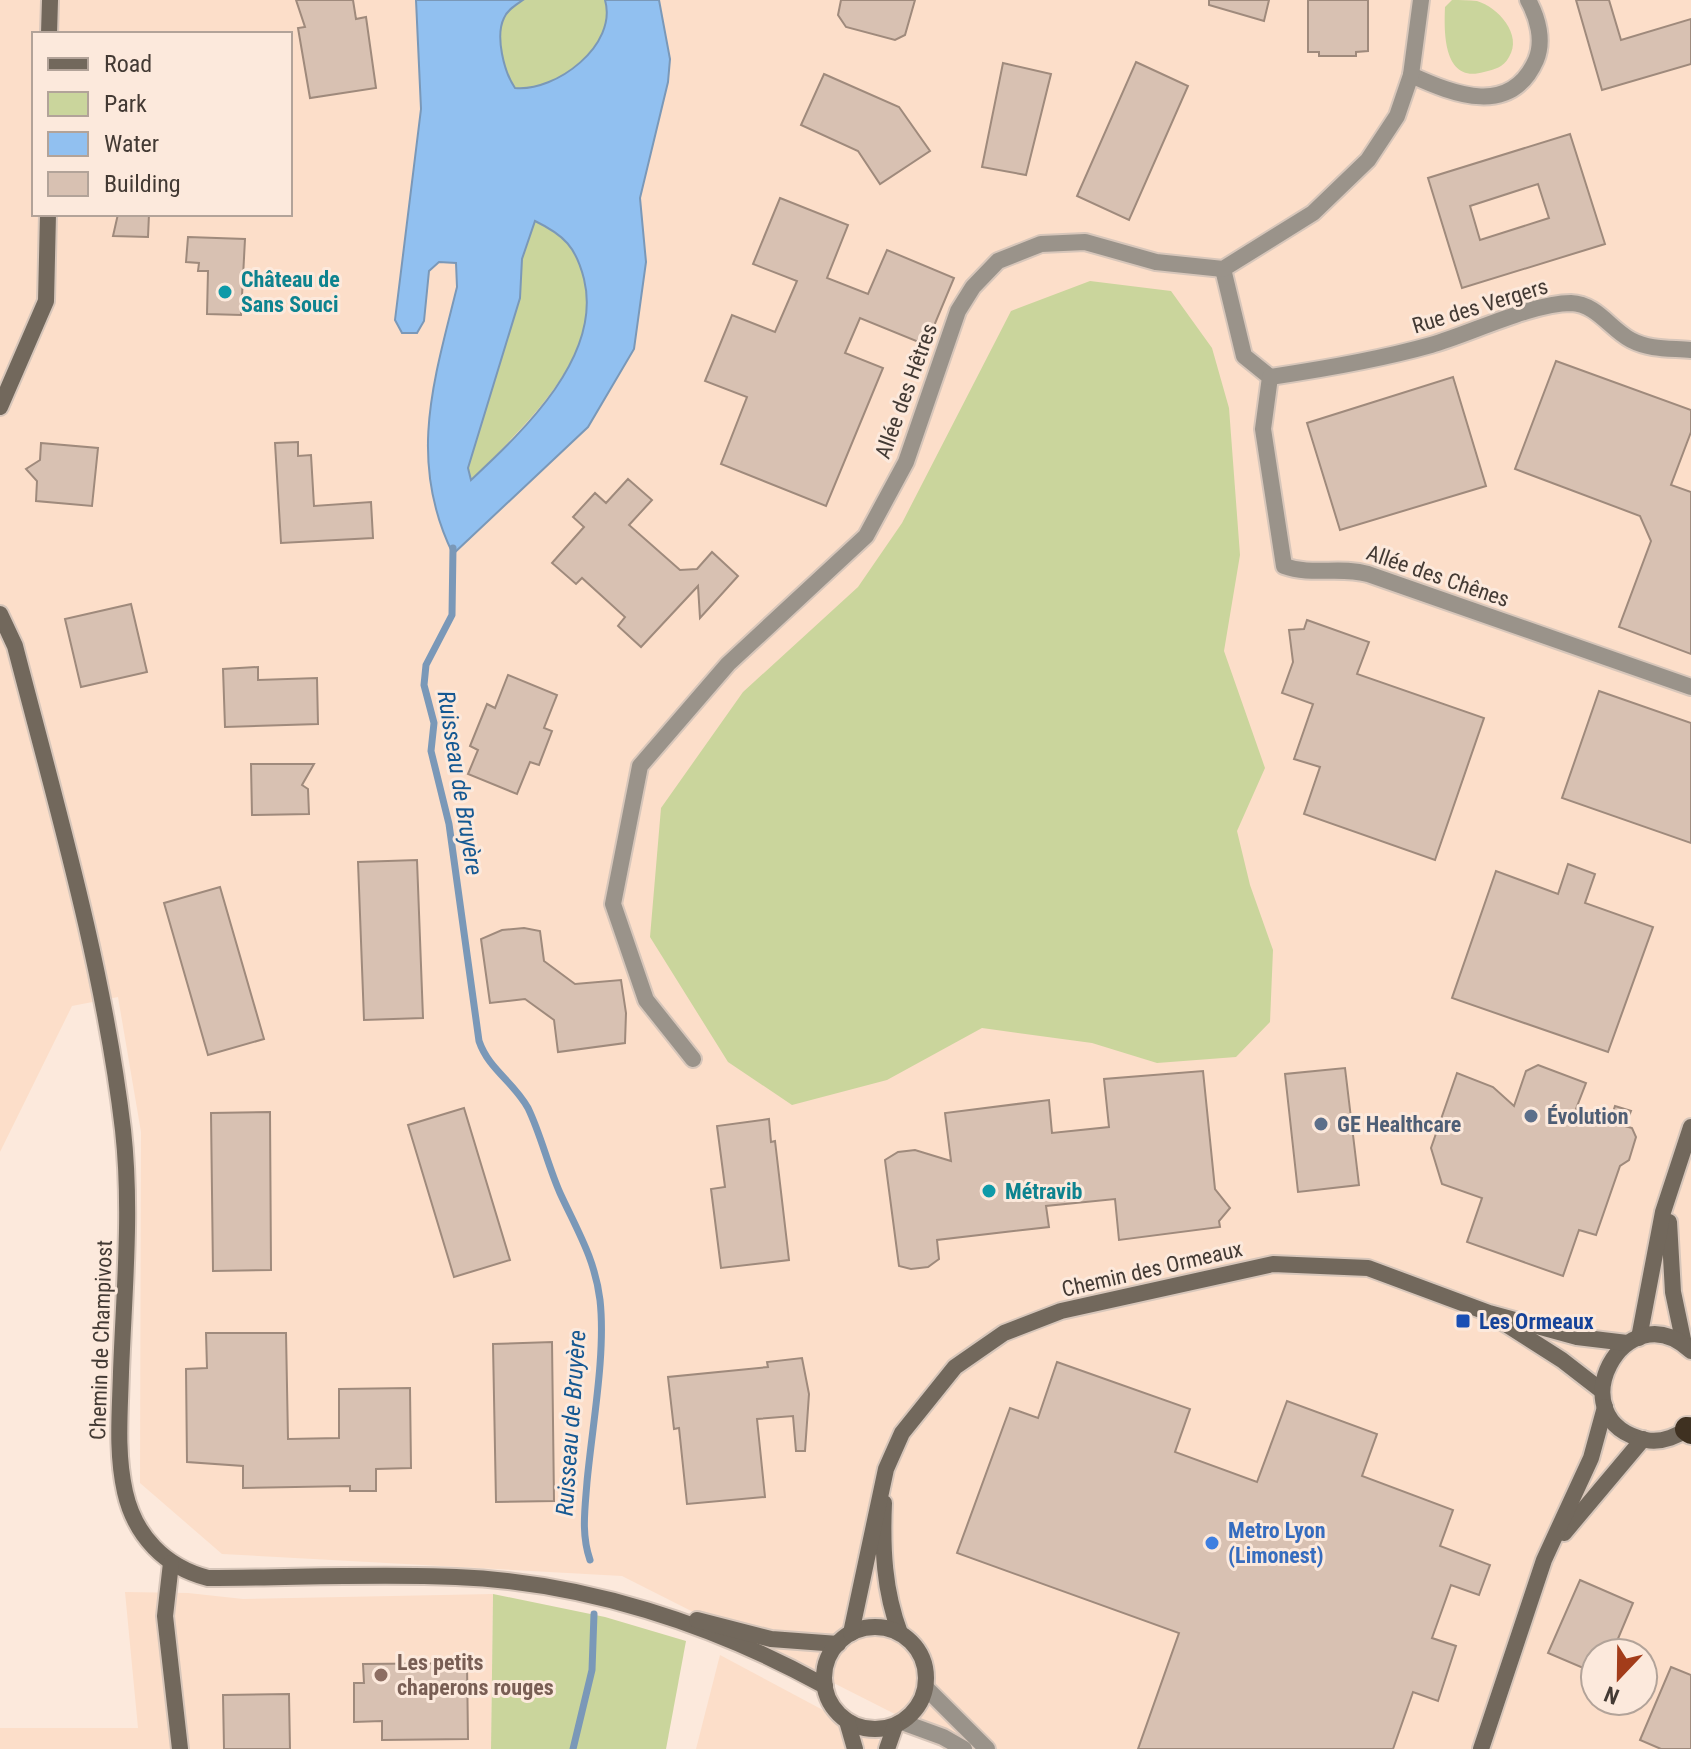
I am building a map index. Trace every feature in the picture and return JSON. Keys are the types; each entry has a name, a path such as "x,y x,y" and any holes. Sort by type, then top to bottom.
{"street":[{"path":"49,32 50,0"},
{"path":"1270,377 1244,356 1223,269 1313,213 1368,160 1397,116 1411,75 1421,0"},
{"path":"1411,75 1462,95 1498,95 1518,87 1529,75 1539,51 1537,17 1528,0"},
{"path":"0,407 46,301 48,216"},
{"name":"Allée des Hêtres","path":"693,1059 646,1000 613,904 640,766 728,664 866,536 906,462 958,311 973,287 998,261 1041,244 1085,242 1156,262 1223,269"},
{"name":"Rue des Vergers","path":"1270,377 1375,359 1431,345 1550,306 1573,303 1599,312 1619,333 1635,342 1656,348 1691,350"},
{"name":"Allée des Chênes","path":"1270,377 1263,429 1284,566 1302,572 1349,568 1691,687"},
{"name":"Chemin de Champivost","path":"0,614 15,646 84,914 123,1129 128,1209 118,1453 125,1494 142,1536 171,1563 187,1573 208,1578 455,1577 500,1581 559,1589 771,1639 838,1644"},
{"path":"1481,1749 1544,1560 1601,1434 1608,1363 1633,1340 1663,1212 1691,1127"},
{"path":"1673,1180 1668,1206 1670,1259 1676,1316 1688,1348"},
{"name":"Chemin des Ormeaux","path":"851,1633 886,1469 902,1433 955,1367 1004,1333 1061,1311 1273,1264 1368,1268 1489,1313 1577,1337 1633,1340 1654,1335 1688,1348"},
{"name":"Chemin des Ormeaux","path":"1489,1313 1562,1360 1604,1399 1614,1421 1643,1439"},
{"path":"1544,1560 1643,1439 1673,1437 1690,1429"},
{"name":"Chemin des Ormeaux","path":"886,1469 883,1557 890,1608 900,1633"},
{"path":"171,1563 165,1616 180,1749"},
{"name":"Chemin de Champivost","path":"667,1616 783,1663 825,1686"},
{"path":"887,1749 899,1724 921,1702 926,1688 922,1657 900,1633 884,1628 851,1633 838,1644 824,1671 825,1686 836,1712 862,1728 899,1724 943,1737 964,1749"},
{"path":"926,1688 987,1749"},
{"path":"847,1721 855,1749"}],"shaded area":[{"path":"0,0 1691,0 1691,1749 964,1749 622,1576 222,1554 140,1483 141,1132 118,997 72,1006 0,1152"},
{"path":"125,1592 188,1593 243,1599 493,1594 491,1749 0,1749 0,1728 138,1728"},
{"path":"720,1655 896,1749 696,1749"}],"green space":[{"path":"523,0 605,0 607,17 593,49 580,62 548,82 515,88 504,63 500,34 505,15"},
{"path":"1452,0 1485,4 1506,23 1511,31 1513,49 1501,66 1471,74 1453,63 1445,29 1445,7"},
{"path":"534,221 567,243 581,267 587,308 581,336 570,364 534,415 471,480 467,479 520,298 522,259"},
{"path":"1090,281 1171,291 1212,348 1229,408 1240,555 1224,651 1265,768 1237,831 1250,885 1273,950 1270,1022 1236,1057 1157,1063 1092,1043 982,1028 887,1080 792,1105 728,1062 650,937 661,808 743,692 858,587 902,523 1011,311"},
{"path":"493,1594 605,1617 686,1641 666,1749 491,1749"}],"water":[{"path":"416,0 523,0 505,15 500,34 504,64 515,88 548,82 580,62 593,49 602,33 607,17 605,0 659,0 670,59 668,82 640,198 646,262 634,349 588,427 453,554 439,520 428,453 433,388 457,287 456,263 439,262 429,271 424,321 417,333 402,333 395,320 421,109","holes":["535,221 567,243 581,268 587,308 582,337 554,391 513,439 471,480 468,468 520,298 522,259"]}],"building":[{"path":"296,0 353,0 356,19 366,17 376,88 310,98 298,28 305,27"},
{"path":"841,0 915,0 905,35 895,40 846,27 838,15"},
{"path":"1209,0 1269,0 1264,21 1209,5"},
{"path":"1308,0 1368,0 1368,51 1356,52 1356,56 1319,56 1319,52 1308,52"},
{"path":"1576,0 1609,0 1621,40 1691,19 1691,64 1602,90"},
{"path":"1136,62 1188,86 1129,220 1077,196"},
{"path":"1003,63 1051,74 1026,175 982,167"},
{"path":"824,74 899,107 930,151 880,184 858,151 801,125"},
{"path":"1570,134 1605,244 1462,288 1428,178","holes":["1538,184 1549,218 1480,240 1470,206"]},
{"path":"780,198 848,225 827,278 868,294 887,250 954,278 926,345 860,318 845,353 883,368 826,506 721,464 747,397 705,381 732,315 775,332 797,281 753,264"},
{"path":"118,216 149,216 148,237 113,236"},
{"name":"Château de Sans Souci","path":"188,237 245,239 241,315 207,314 208,271 198,271 199,263 186,262"},
{"path":"1556,361 1691,410 1691,432 1671,485 1691,492 1691,654 1619,627 1651,541 1640,516 1515,469"},
{"path":"1453,377 1486,486 1340,530 1307,423"},
{"path":"298,442 298,456 311,455 314,506 371,502 373,538 281,543 275,443"},
{"path":"41,443 98,448 92,506 36,501 37,481 26,469 40,460"},
{"path":"628,479 652,500 629,525 680,570 697,569 712,552 738,576 700,618 698,586 641,647 618,626 625,617 582,578 576,584 552,563 584,527 573,517 595,493 606,503"},
{"path":"131,604 147,672 81,687 65,619"},
{"path":"1307,620 1369,642 1357,674 1484,718 1435,860 1304,814 1320,767 1294,759 1313,704 1282,693 1293,662 1289,630 1304,629"},
{"path":"258,667 258,680 317,678 318,724 225,727 223,669"},
{"path":"508,675 557,695 544,728 552,731 539,765 530,762 517,794 468,774 478,750 470,746 487,704 495,708"},
{"path":"1599,691 1691,723 1691,843 1562,798"},
{"path":"251,764 314,764 302,785 308,789 309,814 252,815"},
{"path":"417,860 423,1018 364,1020 358,862"},
{"path":"1568,864 1595,874 1585,903 1653,927 1608,1052 1452,998 1496,871 1558,894"},
{"path":"220,887 264,1039 208,1055 164,903"},
{"path":"524,928 540,931 544,961 575,984 621,980 626,1013 625,1043 558,1052 554,1020 525,999 490,1003 481,939 502,930"},
{"path":"1538,1065 1586,1083 1576,1109 1610,1121 1615,1106 1631,1111 1625,1126 1632,1128 1636,1137 1629,1160 1620,1166 1596,1235 1579,1230 1563,1276 1467,1242 1482,1198 1442,1184 1431,1148 1457,1073 1493,1087 1514,1106 1526,1071"},
{"name":"GE Healthcare","path":"1345,1068 1359,1185 1298,1192 1285,1074"},
{"path":"1203,1071 1215,1189 1230,1208 1219,1221 1220,1227 1119,1240 1115,1199 1046,1206 1049,1227 937,1240 939,1259 928,1267 911,1269 899,1266 885,1160 898,1152 915,1150 951,1161 945,1113 1049,1100 1052,1133 1109,1127 1104,1079"},
{"path":"464,1108 510,1260 454,1277 408,1125"},
{"path":"270,1112 271,1270 213,1271 211,1113"},
{"path":"769,1119 771,1142 775,1141 789,1260 721,1268 711,1189 725,1187 717,1126"},
{"path":"206,1333 286,1333 288,1439 339,1438 339,1389 410,1388 411,1468 376,1469 376,1491 350,1491 350,1486 243,1488 243,1466 187,1462 186,1369 207,1368"},
{"path":"552,1342 554,1501 496,1502 493,1344"},
{"path":"802,1358 809,1394 805,1451 796,1451 793,1416 757,1419 765,1497 687,1504 679,1428 674,1429 668,1377 768,1367 767,1362"},
{"path":"1057,1362 1190,1409 1175,1452 1257,1482 1287,1401 1377,1434 1362,1476 1453,1510 1440,1546 1490,1565 1479,1595 1451,1585 1432,1638 1456,1646 1438,1701 1413,1692 1393,1749 1138,1749 1179,1633 957,1553 1010,1408 1038,1418"},
{"path":"1580,1580 1633,1603 1619,1637 1579,1637 1579,1666 1548,1653"},
{"path":"467,1663 468,1739 382,1740 382,1721 354,1722 354,1683 364,1683 363,1664"},
{"path":"1671,1667 1691,1675 1691,1749 1661,1749 1640,1740 1650,1717 1659,1717 1659,1695"},
{"path":"289,1694 290,1749 224,1749 223,1695"}],"waterway":[{"name":"Ruisseau de Bruyère","path":"453,548 452,615 426,665 424,685 434,723 431,751 449,824 479,1041 489,1060 528,1108 556,1183 590,1258 598,1285 601,1343 584,1521 590,1560"},
{"name":"Ruisseau de Bruyère","path":"573,1749 592,1670 594,1614"}],"place":[{"name":"Château de Sans Souci","path":"225,292"},
{"name":"Évolution","path":"1531,1116"},
{"name":"GE Healthcare","path":"1321,1124"},
{"name":"Métravib","path":"989,1191"},
{"name":"Les Ormeaux","path":"1463,1321"},
{"name":"Metro Lyon (Limonest)","path":"1212,1543"},
{"name":"Les petits chaperons rouges","path":"381,1675"}]}
